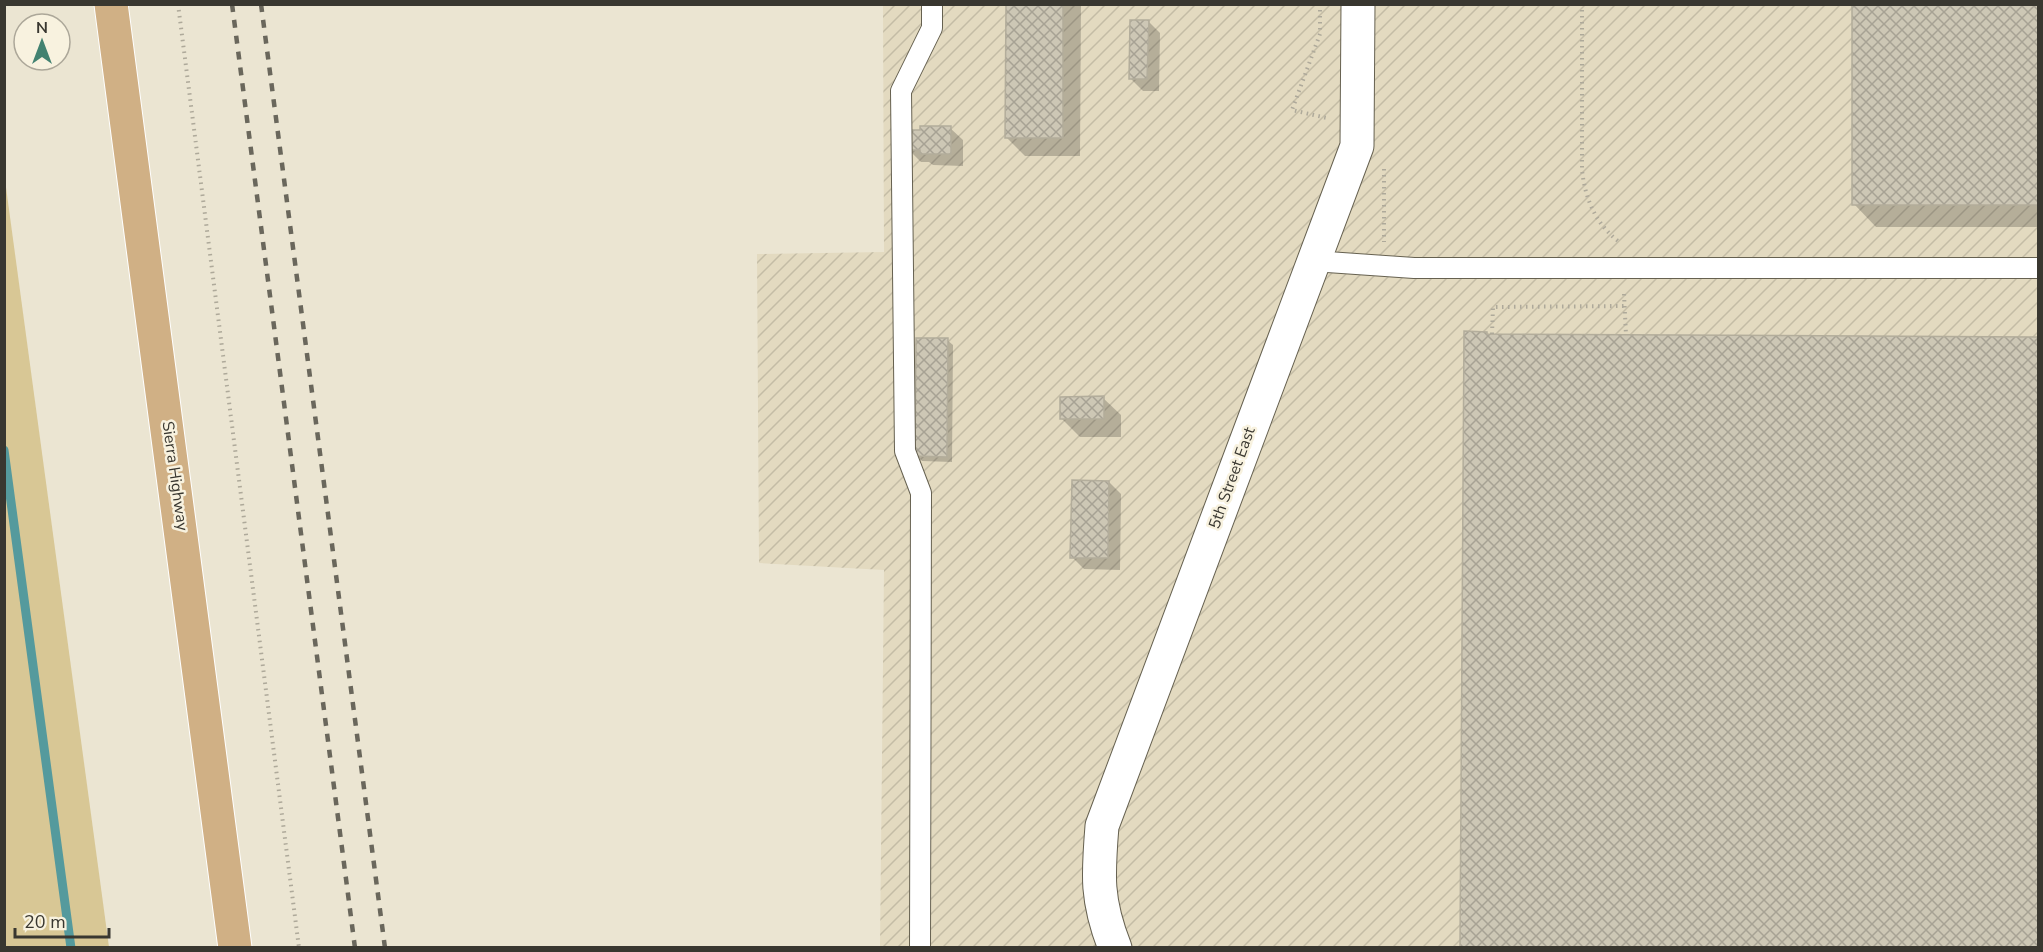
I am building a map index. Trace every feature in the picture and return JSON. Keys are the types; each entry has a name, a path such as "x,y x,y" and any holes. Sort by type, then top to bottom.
{"main road":[{"name":"Sierra Highway","path":"111,4 184,540 235,948"}],"street":[{"name":"5th Street East","path":"1114,948 1102,917 1098,874 1102,826 1357,146 1358,4"}],"lane":[{"path":"920,948 921,492 905,451 901,91 932,28 932,4"},
{"path":"1313,261 1414,268 2038,268"}],"path":[{"path":"178,4 299,948"},
{"path":"1320,4 1320,34 1292,110 1358,125"},
{"path":"1582,4 1582,170 1585,192 1602,225 1623,246 1611,246"},
{"path":"1384,168 1384,244"},
{"path":"1624,268 1626,335"},
{"path":"1492,334 1493,307 1625,306"}],"shaded area":[{"path":"883,5 2038,5 2038,947 880,947 884,570 759,563 757,254 884,252"},
{"path":"5,180 109,947 5,947"}],"building":[{"path":"1006,4 1063,4 1063,138 1005,138"},
{"path":"1852,4 2038,4 2038,205 1852,205"},
{"path":"1130,20 1149,20 1147,79 1129,79"},
{"path":"920,126 951,126 951,154 920,154 920,150 907,150 907,130 920,130"},
{"path":"1464,331 1487,332 1487,334 2038,337 2038,948 1460,948"},
{"path":"916,338 948,338 947,457 915,456"},
{"path":"1104,396 1104,419 1060,419 1060,397"},
{"path":"1072,480 1109,481 1108,558 1070,558"}],"waterway":[{"path":"4,450 71,948"}],"railway":[{"path":"232,4 355,948"},
{"path":"261,4 385,948"}]}
